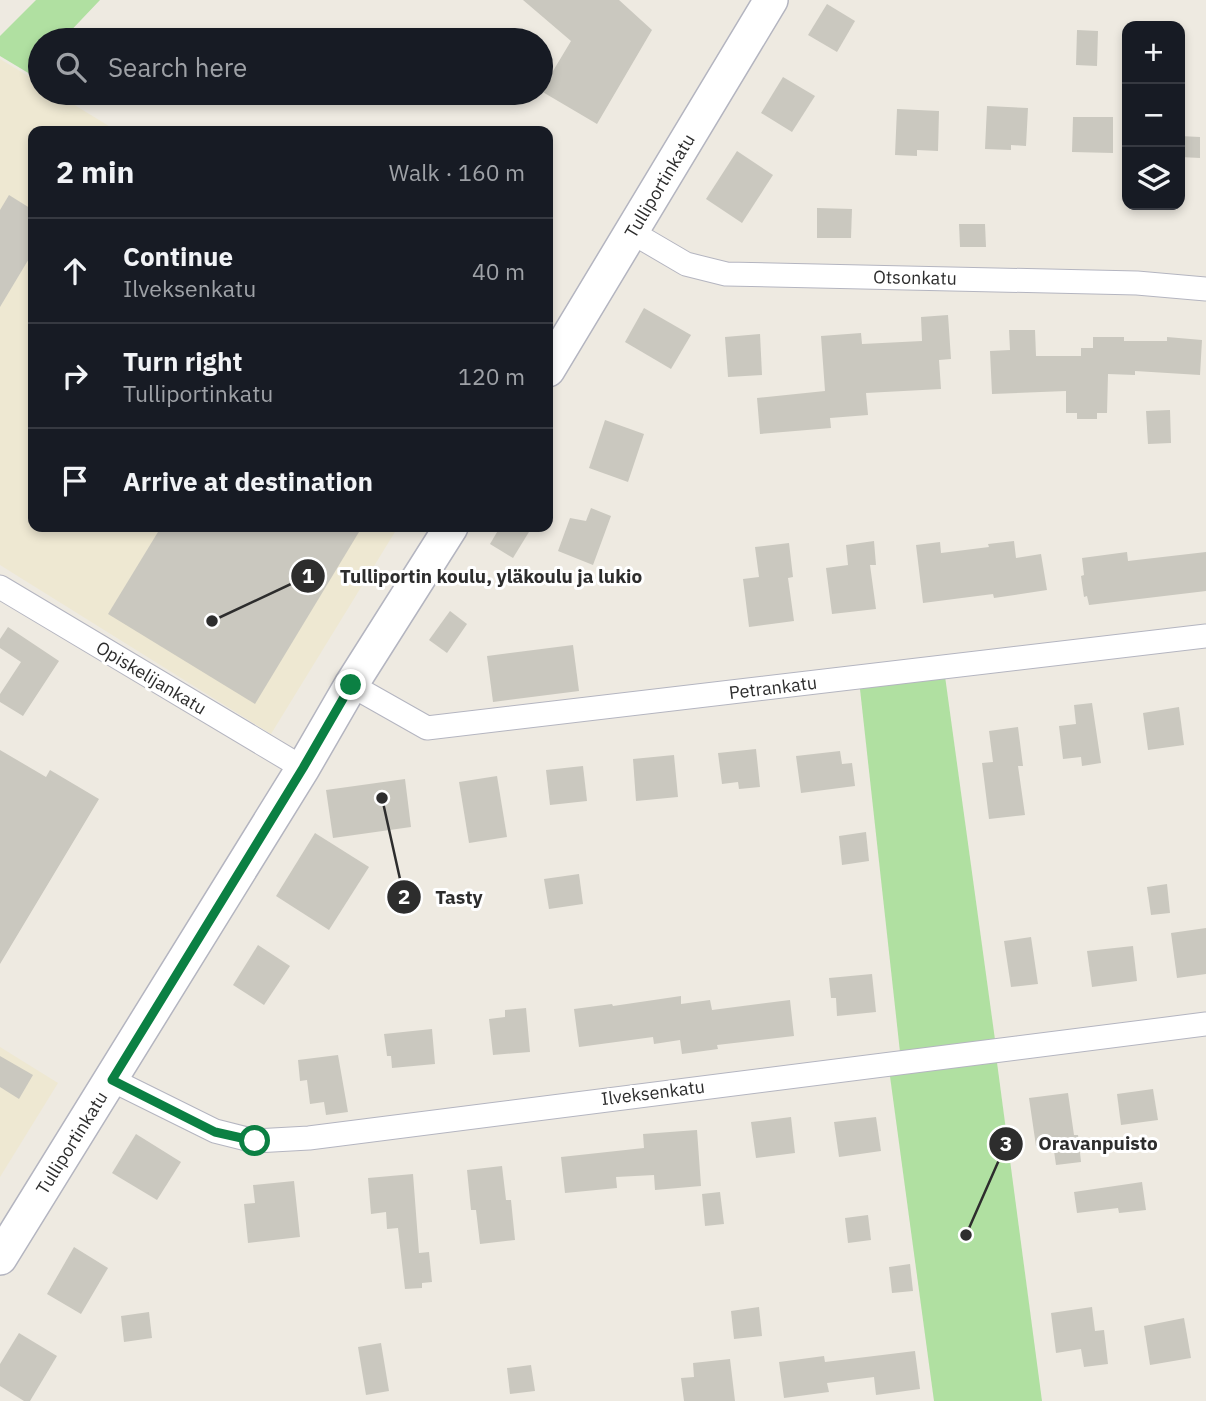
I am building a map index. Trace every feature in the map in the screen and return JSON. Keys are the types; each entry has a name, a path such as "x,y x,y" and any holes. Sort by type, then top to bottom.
{"street":[{"name":"Tulliportinkatu","path":"553,362 771,0"},
{"name":"Otsonkatu","path":"633,233 686,264 726,274 1137,283 1206,289"},
{"name":"Tulliportinkatu","path":"0,1258 448,532"},
{"name":"Opiskelijankatu","path":"0,587 303,768"},
{"name":"Petrankatu","path":"351,685 428,728 1206,635"},
{"name":"Ilveksenkatu","path":"112,1080 215,1132 255,1141 309,1138 1206,1024"}],"shaded area":[{"path":"0,59 28,76 28,105 75,105 109,126 28,126 28,532 395,532 271,734 0,565"},
{"path":"0,1047 58,1083 0,1177"}],"green space":[{"path":"36,0 100,0 73,28 28,28 28,73 0,56 0,36"},
{"path":"944,669 996,1047 901,1061 859,680"},
{"path":"996,1055 1042,1401 934,1401 889,1069"}],"building":[{"path":"523,0 619,0 652,30 597,124 553,98 553,71 571,41"},
{"path":"827,4 855,21 837,52 808,35"},
{"path":"1077,30 1098,31 1097,66 1076,65"},
{"path":"783,77 815,96 792,132 761,113"},
{"path":"987,106 1028,108 1026,146 1011,145 1011,150 985,149"},
{"path":"897,109 939,111 938,151 917,150 917,156 895,155"},
{"path":"1073,117 1113,117 1113,153 1072,152"},
{"path":"1185,136 1200,137 1200,158 1185,157"},
{"path":"737,151 773,175 742,223 706,199"},
{"path":"9,195 28,207 28,260 0,307 0,210"},
{"path":"817,208 852,209 851,238 817,238"},
{"path":"959,224 985,224 986,247 960,247"},
{"path":"644,308 691,335 671,369 625,342"},
{"path":"948,315 951,359 939,360 941,389 866,393 868,415 830,418 831,428 760,434 757,398 825,391 821,336 861,333 862,344 922,341 921,317"},
{"path":"1009,330 1035,330 1036,356 1081,356 1081,348 1093,348 1093,337 1124,337 1124,341 1167,341 1167,337 1202,340 1200,375 1135,371 1135,375 1108,374 1107,413 1097,413 1097,419 1077,419 1077,413 1066,413 1066,391 992,394 990,351 1010,350"},
{"path":"760,334 762,375 728,377 725,337"},
{"path":"1170,410 1171,443 1148,444 1146,411"},
{"path":"605,420 644,434 628,482 589,468"},
{"path":"591,508 611,516 593,565 558,551 570,518 586,521"},
{"path":"158,532 359,532 255,704 108,614"},
{"path":"497,532 529,532 513,558 490,544"},
{"path":"874,541 876,565 870,565 876,609 832,614 826,568 848,565 846,545"},
{"path":"1014,541 1016,558 1041,554 1047,590 994,598 993,594 923,603 916,545 940,542 941,553"},
{"path":"789,543 793,577 788,578 794,621 749,627 743,579 759,577 755,547"},
{"path":"1127,552 1128,561 1206,552 1206,591 1089,605 1087,596 1084,597 1082,558"},
{"path":"450,611 467,624 447,653 429,640"},
{"path":"8,627 59,661 23,716 0,702 0,694 21,662 0,648 0,639"},
{"path":"573,645 579,691 493,702 487,656"},
{"path":"1092,703 1101,763 1082,766 1081,757 1063,759 1059,726 1076,724 1074,705"},
{"path":"1179,707 1184,745 1148,750 1143,713"},
{"path":"1018,727 1023,766 1018,766 1025,815 989,819 982,763 993,762 989,731"},
{"path":"756,749 760,787 739,789 738,782 722,784 718,753"},
{"path":"0,750 46,777 50,770 99,799 0,964"},
{"path":"840,751 842,764 852,763 855,786 801,793 796,756"},
{"path":"674,755 678,797 636,801 633,759"},
{"path":"583,766 587,801 550,805 546,770"},
{"path":"497,776 507,837 469,843 459,782"},
{"path":"405,779 411,827 333,838 326,790"},
{"path":"866,832 869,861 842,865 839,836"},
{"path":"315,833 369,867 329,930 276,896"},
{"path":"579,874 583,904 549,909 544,879"},
{"path":"1167,884 1170,913 1151,915 1147,887"},
{"path":"1206,928 1206,974 1177,978 1171,933"},
{"path":"1031,937 1038,984 1011,987 1004,941"},
{"path":"258,945 290,966 264,1005 233,985"},
{"path":"1133,946 1137,981 1092,987 1087,951"},
{"path":"872,974 876,1012 837,1016 836,998 831,998 829,978"},
{"path":"681,996 681,1004 710,1000 712,1010 790,1000 794,1036 717,1045 718,1049 682,1054 680,1040 654,1044 653,1037 579,1047 574,1009"},
{"path":"526,1008 530,1052 493,1055 489,1019 505,1017 505,1010"},
{"path":"432,1029 435,1064 392,1068 391,1056 387,1056 384,1034"},
{"path":"338,1055 348,1112 326,1115 324,1102 310,1104 307,1080 300,1081 298,1060"},
{"path":"0,1056 33,1075 19,1099 0,1087"},
{"path":"1153,1089 1158,1120 1121,1125 1117,1094"},
{"path":"1068,1093 1081,1162 1056,1165 1053,1144 1036,1146 1029,1098"},
{"path":"791,1117 795,1153 756,1158 751,1122"},
{"path":"876,1117 881,1151 839,1157 834,1122"},
{"path":"697,1130 701,1186 655,1190 654,1175 616,1177 617,1188 565,1193 561,1157 644,1148 643,1134"},
{"path":"136,1134 181,1162 157,1200 112,1173"},
{"path":"502,1166 506,1200 511,1200 515,1240 480,1244 476,1210 471,1210 467,1170"},
{"path":"413,1174 419,1253 429,1252 432,1282 422,1283 422,1288 405,1289 398,1228 387,1229 386,1212 371,1214 368,1178"},
{"path":"294,1181 300,1237 248,1243 244,1204 255,1203 253,1185"},
{"path":"1142,1182 1146,1210 1119,1213 1118,1208 1077,1213 1074,1192"},
{"path":"720,1192 724,1224 705,1226 702,1194"},
{"path":"868,1215 871,1240 848,1243 845,1218"},
{"path":"74,1247 108,1268 81,1314 47,1294"},
{"path":"910,1264 913,1291 892,1293 889,1267"},
{"path":"759,1307 762,1336 734,1339 731,1311"},
{"path":"1092,1307 1095,1331 1104,1330 1108,1364 1084,1367 1081,1349 1056,1353 1051,1313"},
{"path":"149,1312 152,1338 124,1342 121,1316"},
{"path":"1184,1318 1191,1358 1150,1365 1144,1326"},
{"path":"19,1333 57,1356 30,1401 24,1401 0,1386 0,1364"},
{"path":"381,1343 389,1391 366,1395 358,1347"},
{"path":"915,1351 920,1389 876,1395 874,1377 827,1383 829,1392 784,1398 779,1362 824,1356 825,1362"},
{"path":"730,1359 735,1401 684,1401 681,1378 694,1377 693,1363"},
{"path":"531,1365 535,1391 510,1394 507,1368"}],"place":[{"name":"Tulliportin koulu, yläkoulu ja lukio","path":"212,621"},
{"name":"Tasty","path":"382,798"},
{"name":"Oravanpuisto","path":"966,1235"}],"route":[{"path":"255,1141 215,1132 112,1080 351,685"}]}
